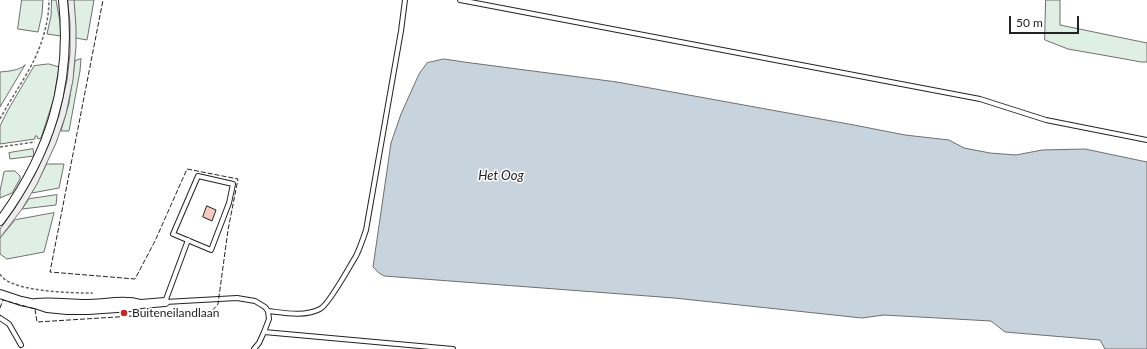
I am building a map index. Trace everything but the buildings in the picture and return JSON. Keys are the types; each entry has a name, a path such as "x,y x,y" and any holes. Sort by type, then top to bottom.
{"street":[{"path":"0,221 23,187 38,159 55,112 62,79 66,47 63,0"},
{"path":"0,294 47,308 80,310 132,307 141,304 165,302"},
{"path":"35,304 47,302 93,304 131,301 141,304"}],"lane":[{"path":"268,311 289,314 311,313 322,309 356,255 366,230 401,31 405,0"},
{"path":"460,0 980,99 1046,120 1147,140"},
{"path":"198,176 233,184 229,203 211,250 188,240 173,234 198,176"},
{"path":"188,240 165,302 237,298 255,301 265,307 268,311 269,319 260,343 254,349"},
{"path":"0,318 9,324 21,345"},
{"path":"264,332 453,349"}],"path":[{"path":"0,119 38,52 46,26 49,0"},
{"path":"0,147 39,141 44,143"},
{"path":"0,274 8,282 32,288 58,292 92,293 93,304"}],"green space":[{"path":"22,0 43,0 38,32 18,29"},
{"path":"52,0 56,0 61,36 47,34 51,16"},
{"path":"74,0 94,0 87,40 76,38"},
{"path":"1046,0 1060,0 1060,25 1147,43 1147,62 1068,49 1045,40"},
{"path":"81,59 69,131 61,131 69,103 75,61"},
{"path":"49,64 59,67 54,98 41,138 38,139 37,136 35,136 35,139 0,144 0,126 34,66"},
{"path":"25,65 0,107 0,72 16,70"},
{"path":"33,149 34,156 10,159 9,153"},
{"path":"47,164 64,164 59,188 32,193"},
{"path":"15,171 20,176 20,179 12,193 0,198 4,172"},
{"path":"57,195 56,205 22,209 29,199"},
{"path":"54,213 44,252 7,259 0,254 0,238 15,220"}],"shaded area":[{"path":"68,0 74,0 76,46 73,80 66,114 56,143 37,184 22,209 0,238 0,229 15,208 34,176 50,141 59,115 67,80 70,53"}],"water":[{"name":"Het Oog","path":"444,59 617,82 905,135 949,140 964,148 990,153 1016,155 1042,150 1085,149 1147,162 1147,349 1105,349 1100,340 1005,332 991,321 884,315 862,318 674,298 384,276 373,267 391,143 401,114 419,74 427,63"}],"fence":[{"path":"0,308 3,300 35,309 37,322 212,311 218,304 228,230 238,179 187,169 155,241 135,279 50,272 103,0"}],"place":[{"name":"Buiteneilandlaan","path":"124,313"}]}
